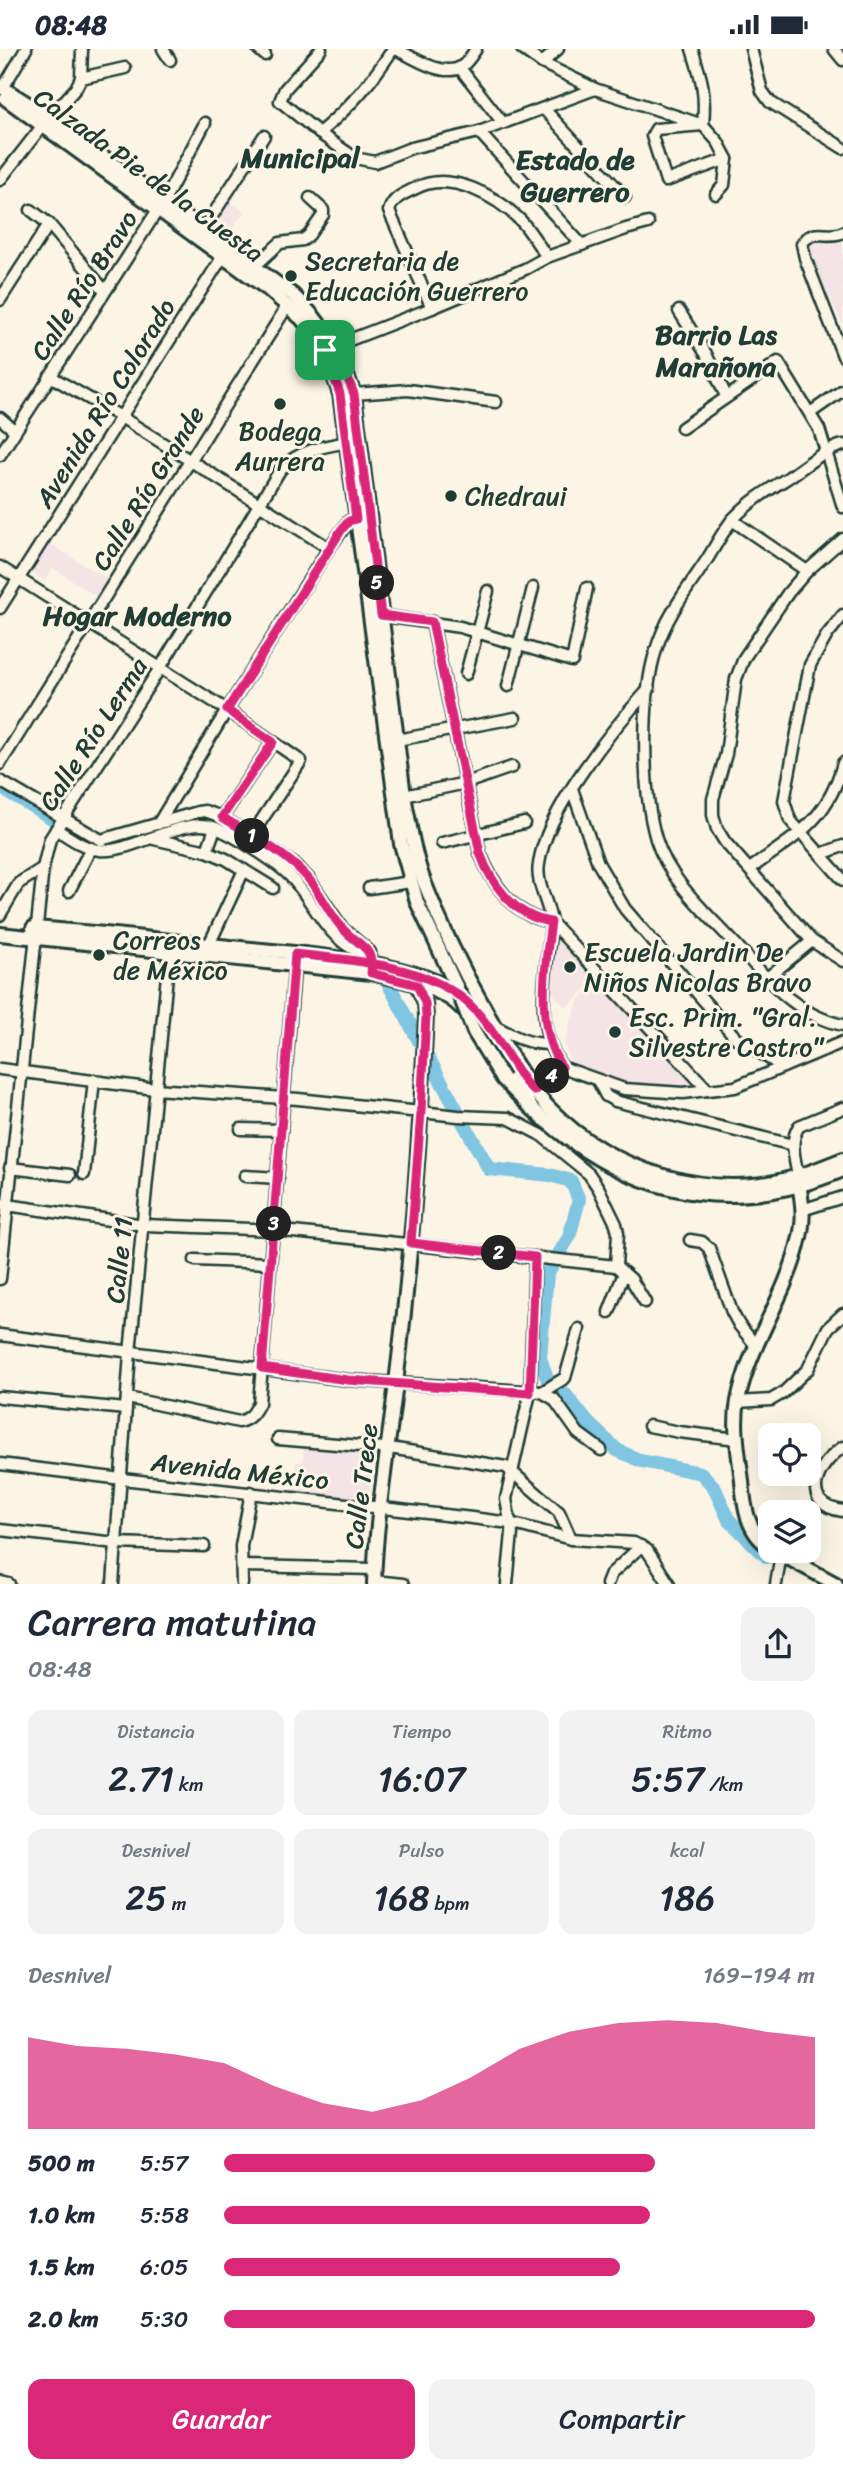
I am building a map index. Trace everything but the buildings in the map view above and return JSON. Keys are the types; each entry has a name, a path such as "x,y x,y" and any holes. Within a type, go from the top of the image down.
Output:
{"main road":[{"name":"Calzada Pie de la Cuesta","path":"1,90 255,266 310,311 354,394 360,440 362,518"},
{"name":"Calzada Pie de la Cuesta","path":"162,204 223,256 288,305 330,348 362,518 398,825 411,882 457,986 474,1032 503,1079 559,1133 592,1157 634,1177 664,1187 686,1192 741,1194 828,1176 843,1170"},
{"name":"Calzada Pie de la Cuesta","path":"374,615 413,845 446,936 457,986 494,1026 534,1091 548,1107 588,1141 636,1167 690,1183 710,1185 798,1181 843,1159"},
{"path":"0,926 37,933 368,966 419,977 451,989 476,1011 534,1091"},
{"path":"0,934 37,933"},
{"path":"368,966 417,985 457,986"},
{"name":"Calle Trece","path":"374,1578 411,1243 421,1112 426,1016 425,1003 417,985"},
{"path":"426,1016 457,986"},
{"path":"457,986 470,1017 520,1087 530,1106"},
{"path":"758,1538 749,1521 744,1502 737,1439 737,1402 798,1247 805,1209 798,1181"},
{"path":"797,1563 836,1584"}],"street":[{"path":"1,90 26,49"},
{"path":"0,180 76,88 81,78 82,49"},
{"path":"163,49 170,60"},
{"path":"321,49 285,89 280,101 319,134 363,161 374,162 411,148 479,132 595,89"},
{"path":"319,134 349,107 395,49 442,69 460,68 476,49"},
{"path":"522,49 542,63 595,89 703,125 718,142 727,159 724,185 716,194"},
{"path":"542,63 558,49"},
{"path":"691,49 706,98 703,125"},
{"path":"751,49 762,91 770,102 843,148"},
{"path":"834,49 843,60"},
{"path":"81,78 125,68"},
{"path":"460,68 503,123"},
{"path":"544,109 625,197"},
{"name":"Calle Río Bravo","path":"0,456 162,204 205,123"},
{"path":"703,125 656,129 652,136 666,181 727,159"},
{"path":"479,132 582,245"},
{"path":"203,230 264,136"},
{"path":"432,308 389,211 395,198 428,181 470,188 490,199 523,223 547,257"},
{"path":"255,266 280,243 303,240 309,235 323,215 323,209 310,198"},
{"path":"31,210 49,224 105,291"},
{"path":"330,348 432,308 547,257 648,223"},
{"path":"0,300 49,224"},
{"path":"843,232 837,235 817,233 806,237 802,244 843,356"},
{"name":"Avenida Río Colorado","path":"0,608 223,256"},
{"name":"Calle Río Grande","path":"0,764 288,305"},
{"path":"679,311 706,354 726,395"},
{"path":"682,428 726,395 778,362 819,429 843,506"},
{"path":"50,376 121,417 330,548"},
{"path":"354,394 408,390 496,402"},
{"path":"810,413 843,390"},
{"path":"0,418 15,431"},
{"name":"Calle Río Lerma","path":"0,1279 3,1204 10,1168 47,848 59,824 160,668 280,470 299,453 360,440"},
{"path":"843,445 826,450 754,499 732,520 665,626 655,651 645,731 646,768 656,839 667,864 680,883 766,978 806,1012 843,1025"},
{"path":"158,824 342,529 349,521 362,518"},
{"path":"732,520 807,571"},
{"path":"843,539 807,571 788,593 744,658 736,679 726,754 713,799 713,815 725,842 812,941 843,961"},
{"path":"0,566 227,710 301,761 251,836"},
{"path":"508,686 533,588"},
{"path":"374,615 460,627 572,661 587,588"},
{"path":"466,674 488,591"},
{"path":"843,615 827,635 810,665 784,800 790,820 843,880"},
{"path":"432,622 480,853 488,873 510,901 522,910 551,922 708,1090"},
{"path":"649,688 626,714 572,789 558,810 543,846 538,865 539,879 551,922 544,1015 549,1044 562,1067 598,1081 636,1090 683,1093 735,1087 843,1042"},
{"path":"397,740 515,718"},
{"path":"222,817 273,742"},
{"path":"750,869 822,812 837,785 843,763"},
{"path":"404,796 466,783 512,767"},
{"path":"0,781 91,848 107,850 195,825 215,828 268,859 290,877 329,931 357,951 368,966"},
{"path":"572,789 598,863 625,909 736,1038 783,1067"},
{"path":"59,824 102,840 198,812 222,817 297,866 343,929 370,952 368,966"},
{"path":"442,843 524,823"},
{"path":"206,851 215,828"},
{"path":"150,838 206,851 273,888"},
{"path":"821,854 843,846"},
{"path":"69,891 91,848"},
{"path":"0,915 19,883 43,868"},
{"path":"207,950 244,870"},
{"path":"369,888 411,882"},
{"path":"766,978 812,941"},
{"name":"Calle 11","path":"113,1584 130,1353 169,946"},
{"path":"0,1397 127,1403 239,1422 255,1413 259,1403 295,959"},
{"path":"494,1026 520,1040 549,1044"},
{"path":"534,1091 562,1067"},
{"path":"0,1069 155,1089 508,1118 541,1135 589,1174 599,1189 618,1233 620,1269 609,1312"},
{"path":"84,1174 94,1080"},
{"path":"598,1081 606,1096 615,1101 793,1145"},
{"path":"798,1181 794,1133 799,1126 843,1108"},
{"path":"242,1129 281,1130"},
{"path":"10,1168 70,1175"},
{"path":"245,1176 278,1178"},
{"path":"828,1176 843,1178"},
{"path":"805,1209 843,1197"},
{"path":"3,1204 144,1225 274,1230 568,1261 620,1269 631,1279 645,1302"},
{"path":"690,1240 702,1242 709,1248 732,1312 757,1347"},
{"path":"507,1584 512,1533 506,1499 530,1393 535,1257"},
{"path":"195,1260 270,1263"},
{"path":"737,1402 771,1400 783,1393 808,1369 828,1328 843,1314"},
{"path":"0,1335 348,1380 530,1393 542,1392 565,1378 579,1329"},
{"path":"542,1392 554,1399 578,1433 601,1450"},
{"path":"649,1426 737,1439"},
{"path":"278,1439 387,1448 506,1468 559,1511 571,1539"},
{"path":"843,1447 820,1468 816,1485 825,1505 831,1510 843,1511"},
{"name":"Avenida México","path":"0,1464 380,1506 510,1523 571,1539 634,1543 641,1546"},
{"path":"242,1584 241,1546 251,1492"},
{"path":"0,1530 116,1543 204,1546"},
{"path":"607,1584 611,1574 641,1546 647,1550 669,1584"},
{"path":"775,1563 776,1584"},
{"path":"243,1566 374,1578 403,1584"},
{"path":"0,1582 9,1584"}],"shaded area":[{"path":"224,198 245,212 226,236 204,222"},
{"path":"843,242 843,325 808,252 810,244"},
{"path":"46,541 110,581 99,598 53,568 45,581 26,569"},
{"name":"Escuela Jardin De Niños Nicolas Bravo","path":"562,938 599,977 566,1008 548,988 551,948"},
{"path":"600,979 701,1088 631,1085 580,1071 571,1062 564,1044 570,1023 579,1000"},
{"path":"304,1446 373,1452 369,1504 293,1497 296,1462 303,1462"}],"waterway":[{"path":"0,787 95,844 108,844 196,819 214,820 242,837"},
{"path":"279,862 303,880 332,924 351,942"},
{"path":"389,985 419,1041"},
{"path":"429,1059 457,1110"},
{"path":"463,1122 489,1169 550,1175 571,1181 579,1200 569,1237 547,1274 540,1358 548,1381 564,1393 589,1424 617,1450 641,1461 701,1473 714,1487 729,1520 758,1548"}],"place":[{"name":"Secretaria de Educación Guerrero","path":"291,276"},
{"name":"Bodega Aurrera","path":"280,404"},
{"name":"Chedraui","path":"451,496"},
{"name":"Correos de México","path":"99,955"},
{"name":"Escuela Jardin De Niños Nicolas Bravo","path":"570,967"},
{"name":"Esc. Prim. \"Gral. Silvestre Castro\"","path":"615,1032"}],"district":[{"name":"Municipal","path":"300,157"},
{"name":"Estado de Guerrero","path":"575,175"},
{"name":"Barrio Las Marañona","path":"716,350"},
{"name":"Hogar Moderno","path":"137,615"}],"route":[{"path":"325,350 335,346 354,394 381,615 432,622 480,853 488,873 510,901 534,917 551,922 544,1015 549,1044 562,1067 534,1091 476,1011 451,989 372,963 295,954 262,1368 348,1380 530,1393 535,1257 411,1243 426,1016 422,994 417,985 371,973 372,963 370,952 343,929 297,866 222,817 273,742 227,710 342,529 349,521 356,519 340,394 325,350"}]}
